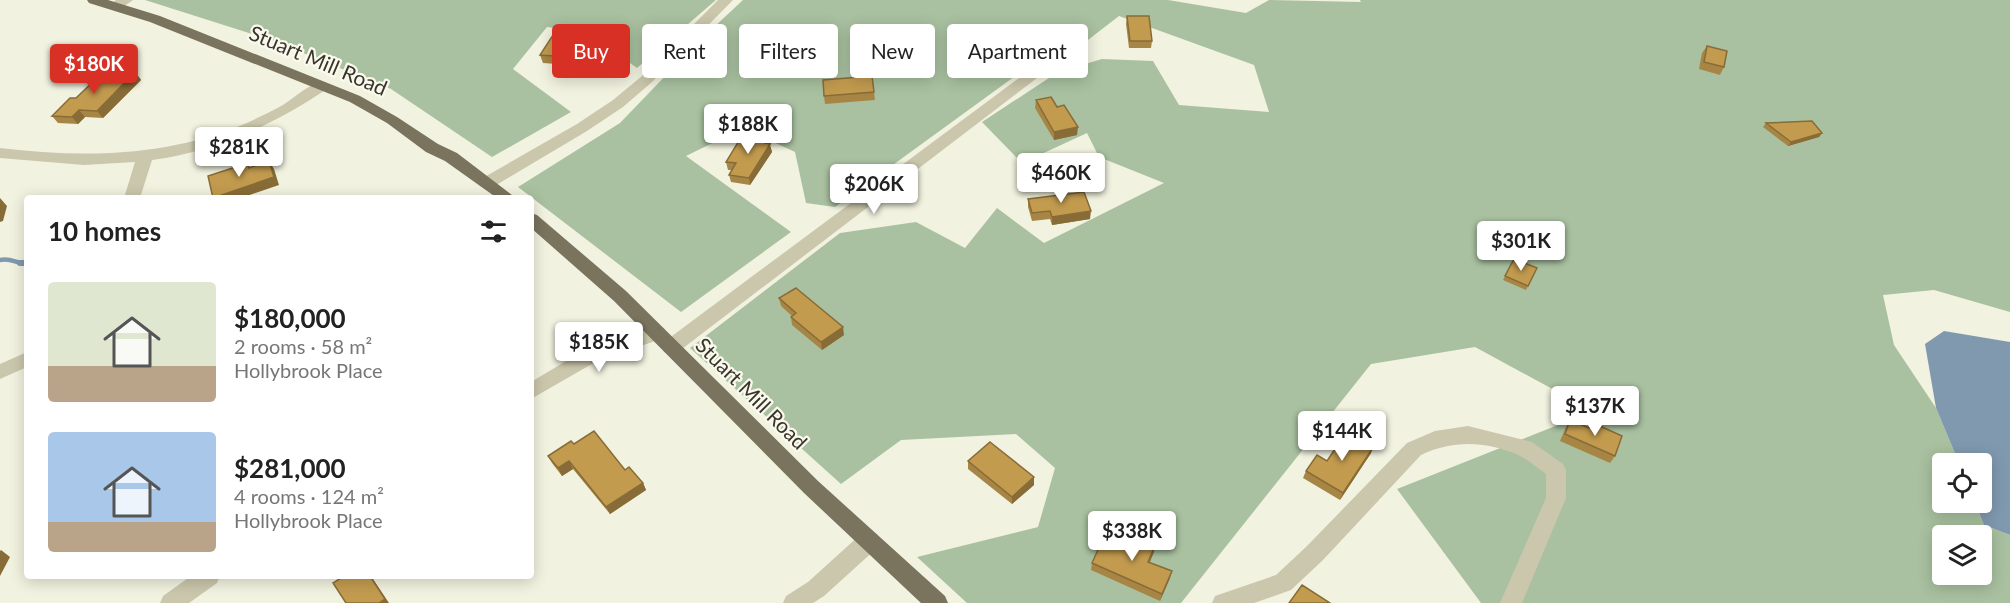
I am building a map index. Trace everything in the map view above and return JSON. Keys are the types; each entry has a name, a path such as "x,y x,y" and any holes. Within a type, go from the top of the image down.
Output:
{"main road":[{"name":"Stuart Mill Road","path":"94,0 121,3 155,19 356,99 392,120 503,195"},
{"name":"Stuart Mill Road","path":"534,222 620,296 719,397 937,603"}],"street":[{"path":"488,183 613,107 657,68 693,29 726,0"},
{"path":"534,389 590,356 664,340 719,313 1028,78"},
{"path":"0,153 68,161 145,157 197,147 248,129 284,112 322,86"},
{"path":"133,195 145,157"},
{"path":"0,372 24,360"},
{"path":"1223,603 1283,583 1315,553 1414,449 1435,439 1468,434 1525,448 1556,470 1557,498 1511,603"},
{"path":"794,603 816,589 869,541"},
{"path":"171,603 205,579"}],"green space":[{"path":"145,0 716,0 688,24 642,24 642,64 637,68 630,63 630,24 552,24 552,28 547,27 513,69 571,112 492,157 391,89 274,41"},
{"path":"743,0 1168,0 1246,13 1269,0 1361,2 1360,0 2010,0 2010,312 1934,290 1883,295 1894,345 1936,408 1955,453 1932,453 1932,513 1979,513 1984,525 1932,525 1932,585 1992,585 1992,528 2010,535 2010,603 1481,603 1397,489 1593,411 1475,347 1371,364 1181,603 967,603 917,557 1038,527 1055,468 1016,434 901,440 841,484 690,348 840,233 916,222 965,248 997,208 1044,243 1164,183 1099,157 1087,133 1022,163 982,122 1049,78 1088,78 1088,63 1102,59 1153,61 1179,105 1269,112 1254,65 1119,16 1088,40 1088,24 947,24 947,78 1013,78 835,207 806,203 795,152 743,128 686,156 791,232 681,312 534,199 534,195 528,195 518,187 620,123 663,78 727,78 727,24 717,24"}],"water":[{"path":"1944,331 2010,342 2010,535 1992,528 1992,525 1984,525 1979,513 1992,513 1992,453 1955,453 1936,408 1925,344"}],"building":[{"path":"1127,16 1149,16 1152,41 1130,41"},
{"path":"552,37 552,56 540,55"},
{"path":"1707,46 1727,51 1724,67 1704,62"},
{"path":"115,72 135,72 97,111 79,110 72,117 52,116 70,98 76,98 97,78 110,77"},
{"path":"872,78 874,92 824,96 823,80"},
{"path":"1051,97 1057,107 1064,105 1078,127 1054,132 1036,100"},
{"path":"1812,121 1822,133 1791,142 1766,123"},
{"path":"754,132 770,134 765,143 770,144 749,178 729,175 736,163 726,162 740,139 749,140"},
{"path":"269,161 274,177 222,195 212,195 208,176 248,163 249,168"},
{"path":"1084,192 1091,211 1052,217 1050,211 1032,213 1028,199"},
{"path":"1514,259 1537,268 1528,286 1505,276"},
{"path":"796,288 843,327 821,342 791,317 796,313 779,298"},
{"path":"1570,420 1589,428 1591,422 1622,436 1615,456 1565,434"},
{"path":"594,431 625,470 629,467 643,483 606,507 569,461 558,468 548,456 571,441 574,444"},
{"path":"1347,431 1374,446 1343,493 1306,471 1317,455 1327,461"},
{"path":"990,442 1034,477 1012,497 968,461"},
{"path":"1105,534 1129,543 1133,536 1155,545 1148,562 1172,571 1162,594 1092,563"},
{"path":"339,579 372,579 385,599 379,603 346,603 333,583"},
{"path":"1302,585 1330,603 1289,603"}],"waterway":[{"path":"0,260 8,259 24,263"}]}
